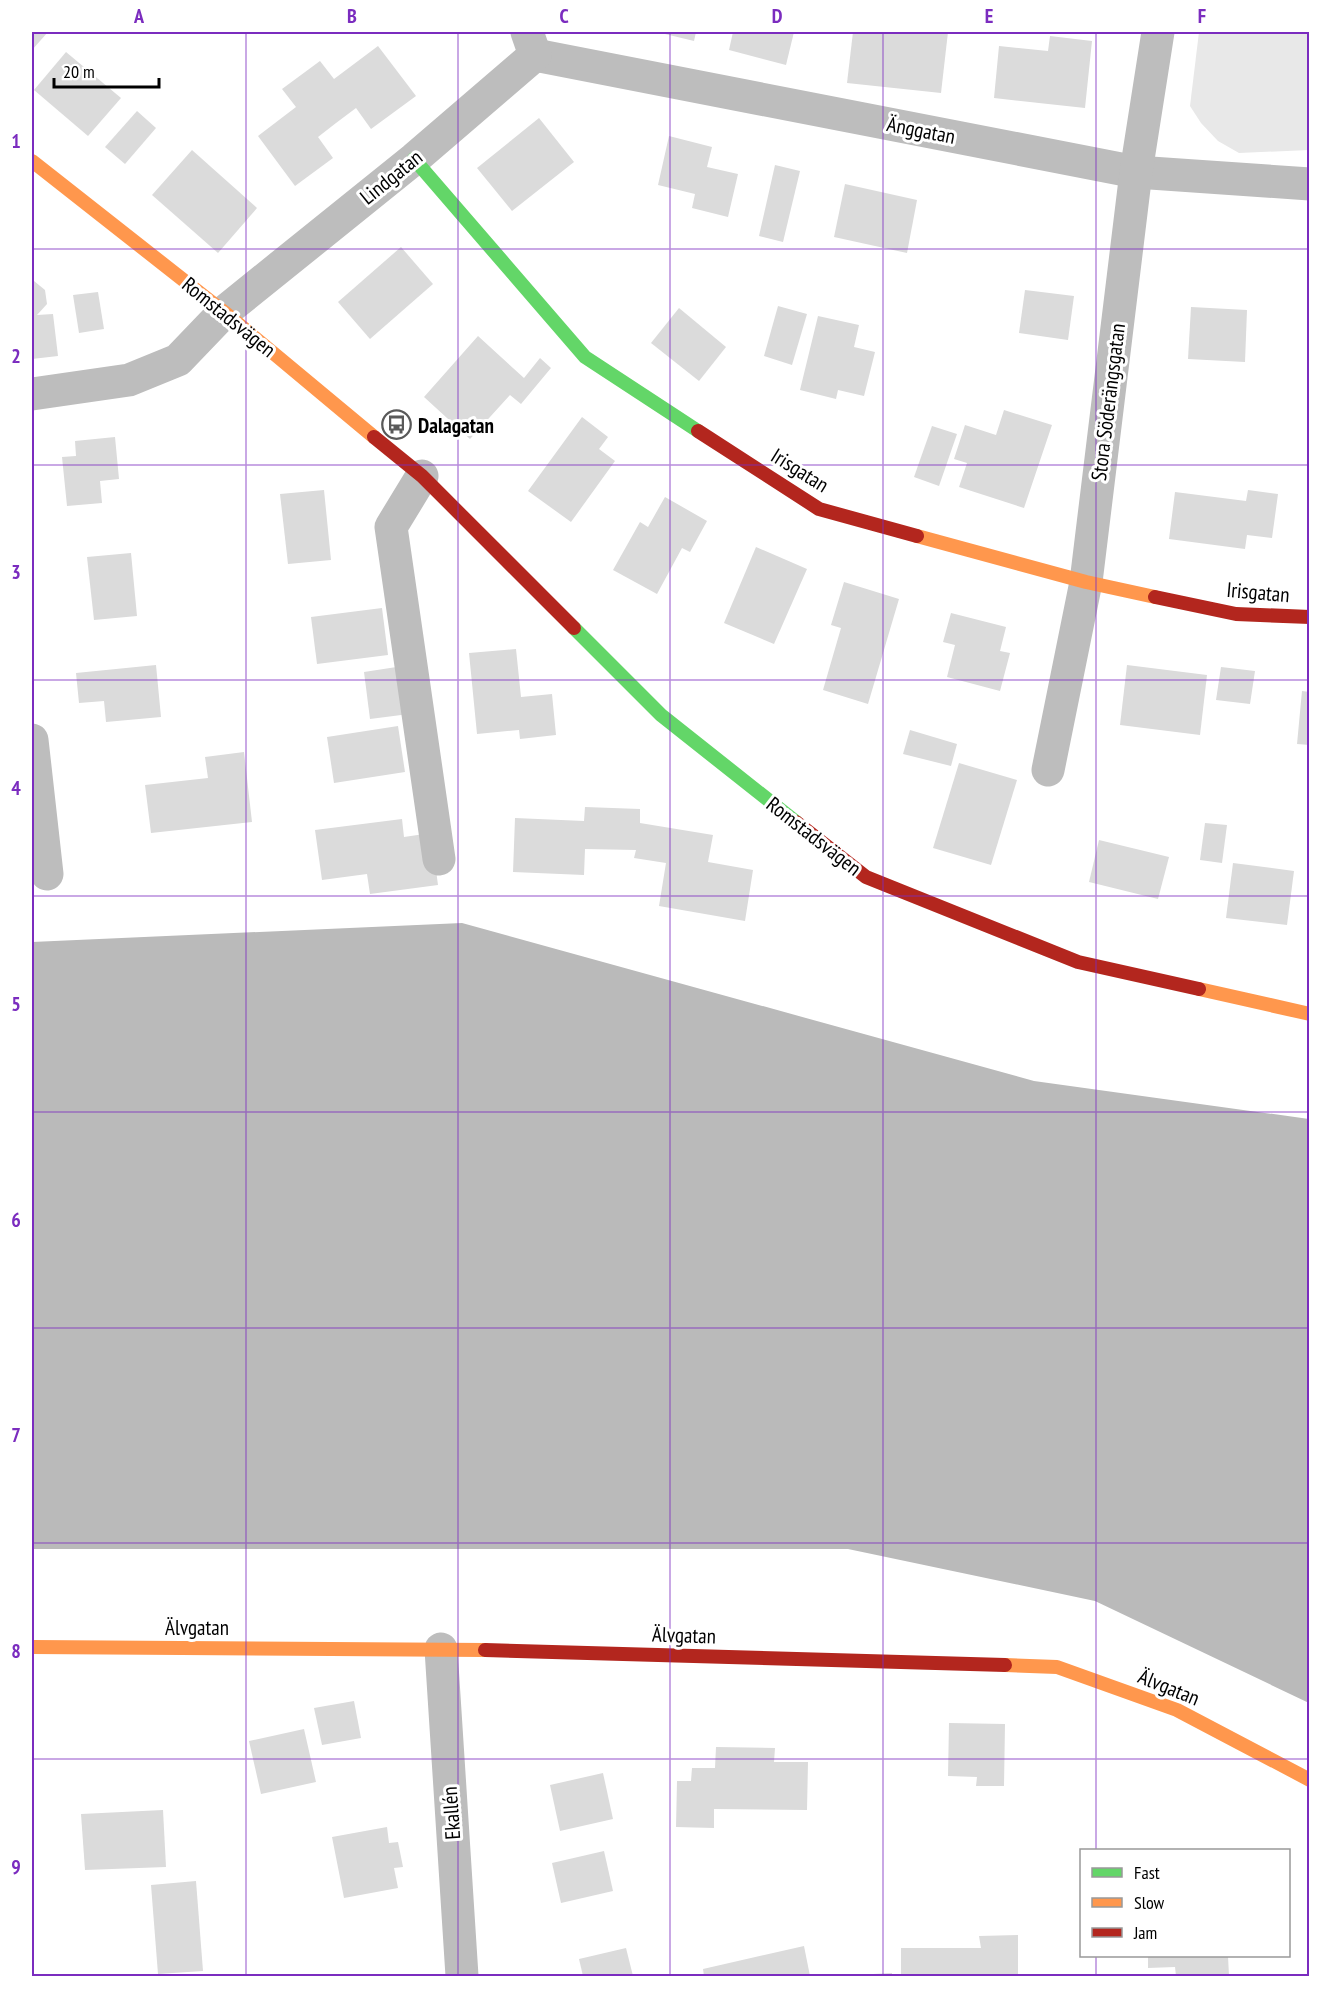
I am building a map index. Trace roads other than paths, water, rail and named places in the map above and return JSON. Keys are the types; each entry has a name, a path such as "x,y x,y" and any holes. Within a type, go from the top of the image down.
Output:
{"street":[{"name":"Stora Söderängsgatan","path":"1048,770 1086,582 1136,172 1158,32"},
{"name":"Änggatan","path":"531,43 1136,172 1310,184"},
{"name":"Lindgatan","path":"224,312 414,159 531,43"},
{"name":"Irisgatan","path":"414,159 585,357 819,509 1086,582 1236,614 1310,617"},
{"name":"Romstadsvägen","path":"32,161 224,312 422,476 661,715 866,877 1078,962 1310,1014"},
{"path":"32,394 129,380 178,360 224,312"},
{"path":"422,476 391,527 439,859"},
{"path":"32,740 47,874"},
{"name":"Älvgatan","path":"32,1647 441,1649 1057,1667 1177,1710 1310,1780"},
{"name":"Ekallén","path":"441,1649 462,1977"}],"place":[{"name":"Dalagatan","path":"397,425"}]}
